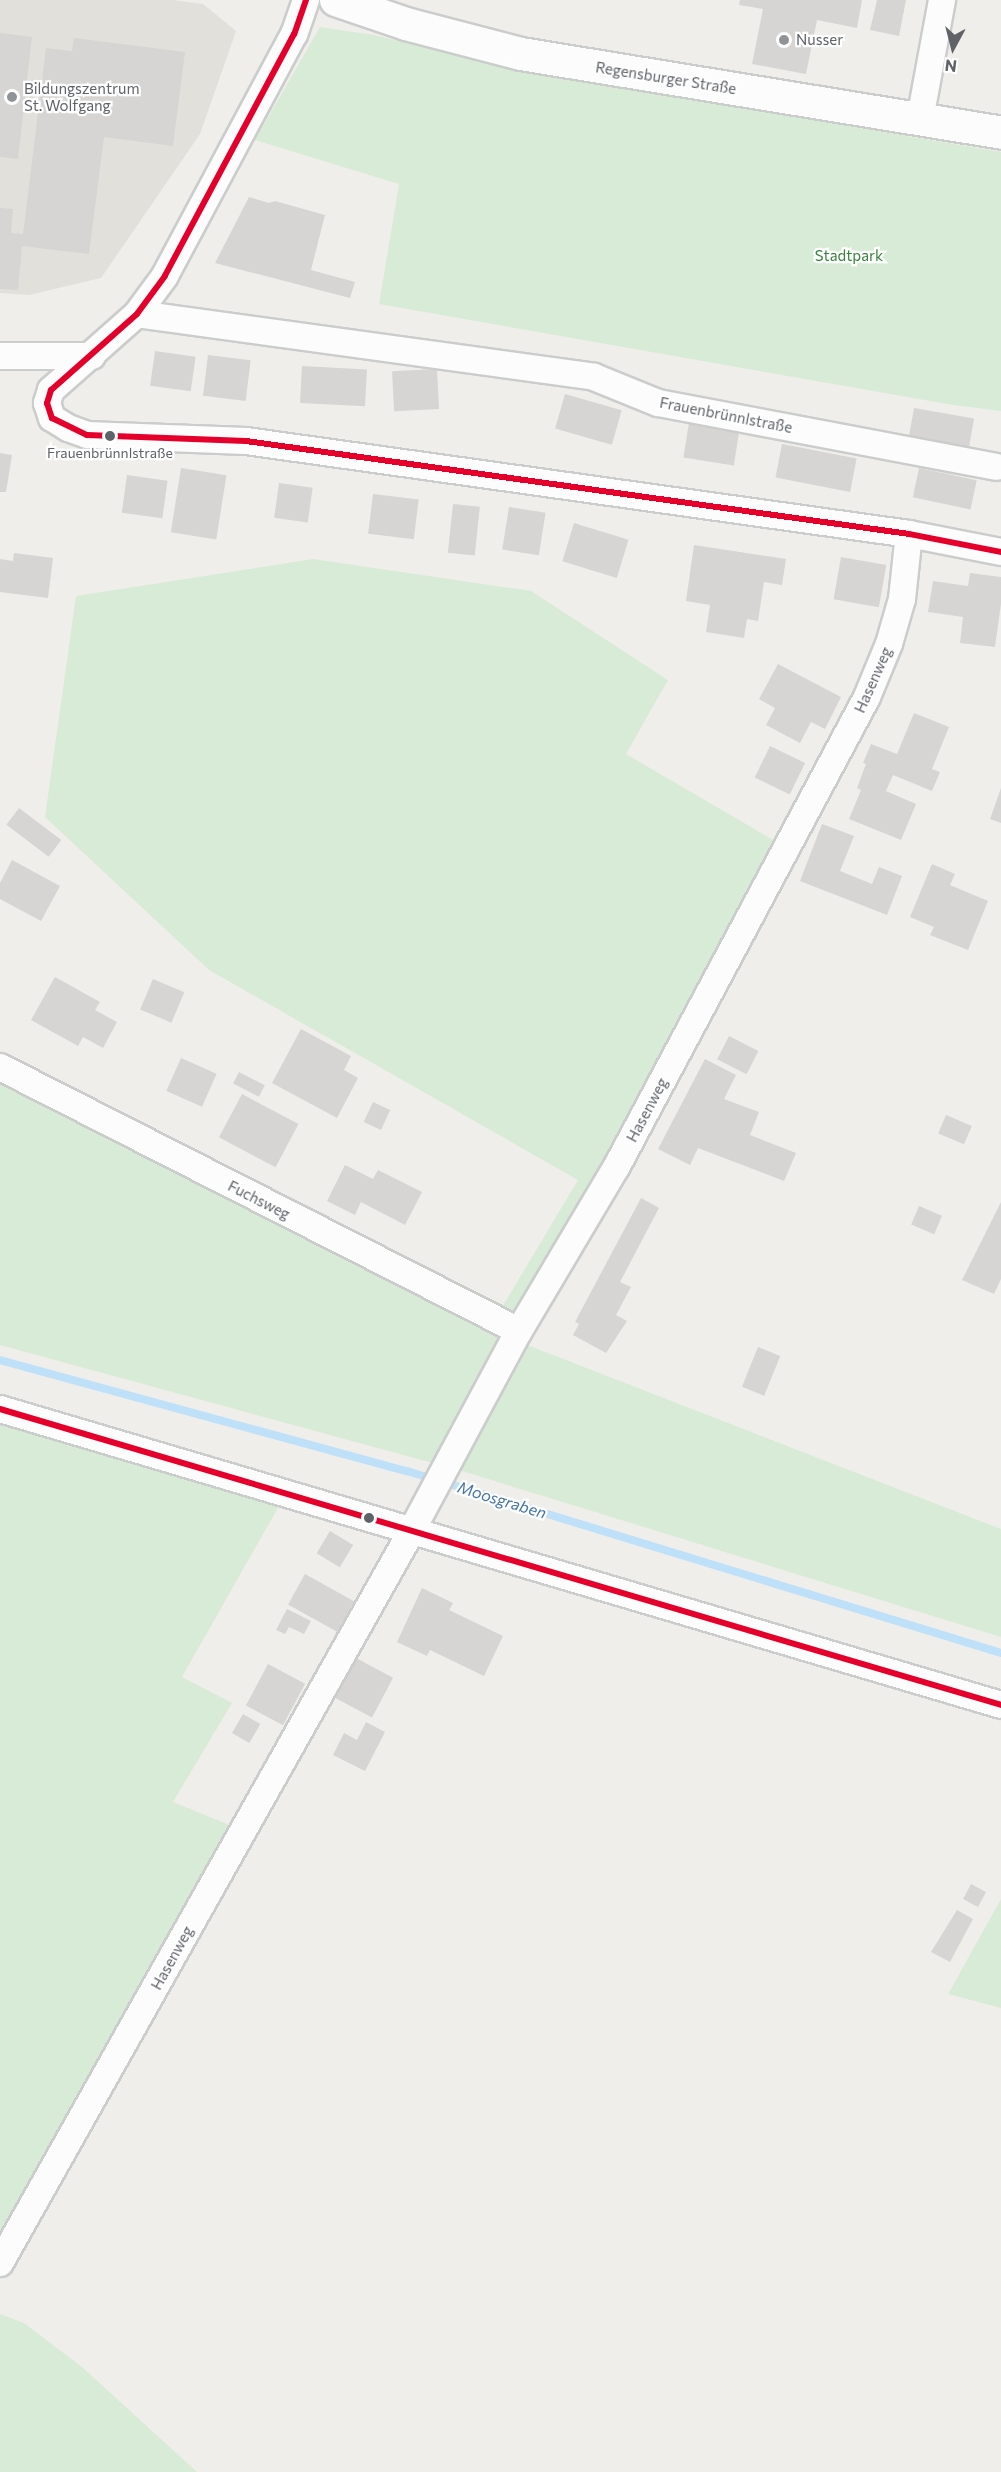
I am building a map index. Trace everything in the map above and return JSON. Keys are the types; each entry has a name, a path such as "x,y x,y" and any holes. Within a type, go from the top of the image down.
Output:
{"street":[{"path":"306,0 294,34 165,276 136,314 92,356 51,390 47,403 52,418 68,428 87,435 246,441 909,534 1001,552"},
{"name":"Regensburger Straße","path":"336,0 406,24 521,54 1001,133"},
{"path":"920,119 942,0"},
{"name":"Frauenbrünnlstraße","path":"136,314 594,377 658,403 996,467"},
{"path":"0,356 92,356"},
{"name":"Hasenweg","path":"0,2263 411,1532 519,1331 616,1166 867,697 889,644 902,599 909,534"},
{"name":"Fuchsweg","path":"0,1067 519,1331"},
{"path":"0,1409 1001,1705"}],"shaded area":[{"path":"0,0 173,0 203,4 236,31 200,134 101,278 29,295 0,293"}],"green space":[{"name":"Stadtpark","path":"320,27 374,35 513,69 1001,152 1001,411 953,405 379,304 399,184 255,140"},
{"path":"313,559 531,591 668,680 626,754 775,841 618,1137 499,1334 1001,1529 1001,1637 462,1471 0,1345 0,1075 489,1329 578,1180 209,970 45,817 76,596"},
{"path":"0,1423 279,1506 182,1677 232,1703 173,1802 232,1826 0,2243"},
{"path":"1001,1899 1001,2008 948,1994"},
{"path":"0,2314 24,2323 82,2367 197,2472 0,2472"}],"building":[{"path":"740,0 862,0 857,28 817,20 806,74 752,64 763,9 739,5"},
{"path":"877,0 906,0 899,36 870,30"},
{"name":"Bildungszentrum St. Wolfgang","path":"0,33 32,37 18,159 0,157"},
{"path":"74,38 185,52 173,146 104,137 89,254 22,246 18,290 0,289 0,208 13,209 11,233 23,234 46,48 72,51"},
{"path":"249,197 269,203 275,201 325,215 311,270 355,282 350,298 215,263"},
{"path":"155,351 196,357 191,391 150,386"},
{"path":"208,355 251,360 246,401 203,396"},
{"path":"302,366 367,369 365,406 300,403"},
{"path":"437,369 439,409 394,411 392,371"},
{"path":"565,394 622,410 612,445 555,429"},
{"path":"914,408 974,419 968,451 908,440"},
{"path":"690,416 740,424 734,465 683,457"},
{"path":"782,444 857,459 850,492 776,477"},
{"path":"0,453 12,455 6,492 0,492"},
{"path":"181,468 226,475 216,539 171,532"},
{"path":"919,468 977,480 970,510 913,497"},
{"path":"127,475 168,481 162,518 122,513"},
{"path":"279,483 313,488 308,522 274,518"},
{"path":"373,494 419,500 414,539 368,534"},
{"path":"453,504 480,507 475,556 448,553"},
{"path":"509,507 546,513 539,555 502,549"},
{"path":"574,523 629,540 617,578 562,561"},
{"path":"694,545 786,559 782,585 764,582 758,621 747,619 744,638 706,632 710,605 686,601"},
{"path":"14,553 53,558 48,598 0,592 0,559 13,561"},
{"path":"841,557 886,565 879,607 834,599"},
{"path":"970,573 1001,577 1001,604 995,647 960,643 963,617 928,612 933,581 968,586"},
{"path":"778,664 841,697 825,729 811,722 800,743 766,725 775,708 759,699"},
{"path":"914,713 949,727 932,769 940,772 932,791 893,775 886,791 916,804 901,840 849,819 861,790 857,788 866,764 863,763 871,744 897,754"},
{"path":"770,746 805,763 790,795 755,777"},
{"path":"1001,788 1001,823 990,819"},
{"path":"19,808 61,840 49,857 6,825"},
{"path":"822,824 854,836 840,871 872,884 879,867 902,876 887,915 800,881"},
{"path":"12,860 60,886 41,921 0,899 0,883"},
{"path":"932,864 955,874 950,885 988,901 968,950 930,935 934,927 910,917"},
{"path":"55,977 100,1002 95,1010 117,1022 103,1048 83,1037 78,1046 31,1020"},
{"path":"153,979 184,992 171,1023 140,1009"},
{"path":"301,1029 351,1056 344,1070 358,1078 337,1118 272,1083"},
{"path":"729,1036 758,1051 747,1074 717,1059"},
{"path":"181,1058 217,1074 202,1107 166,1091"},
{"path":"705,1059 736,1075 724,1099 759,1112 750,1135 796,1153 784,1181 698,1148 690,1165 658,1149"},
{"path":"239,1072 265,1085 259,1097 233,1084"},
{"path":"242,1094 299,1124 276,1167 219,1137"},
{"path":"373,1102 390,1110 381,1130 364,1122"},
{"path":"946,1115 972,1126 964,1144 938,1133"},
{"path":"345,1165 373,1179 378,1170 422,1192 405,1225 361,1202 355,1215 327,1201"},
{"path":"641,1198 659,1208 620,1282 631,1287 616,1315 627,1321 606,1353 573,1335 579,1324 575,1322"},
{"path":"1001,1202 1001,1279 994,1294 962,1280"},
{"path":"919,1206 942,1216 934,1234 911,1224"},
{"path":"758,1347 780,1356 764,1396 742,1387"},
{"path":"330,1531 353,1545 340,1567 317,1553"},
{"path":"305,1574 354,1601 337,1632 288,1605"},
{"path":"422,1588 453,1603 449,1610 503,1636 484,1676 430,1650 427,1656 397,1642"},
{"path":"287,1609 311,1621 304,1634 289,1627 285,1634 276,1630"},
{"path":"356,1658 393,1678 372,1717 335,1698"},
{"path":"268,1664 305,1684 283,1725 246,1705"},
{"path":"243,1714 260,1724 249,1743 232,1733"},
{"path":"366,1722 385,1732 365,1771 333,1755 344,1733 357,1740"},
{"path":"971,1884 986,1892 978,1907 963,1899"},
{"path":"957,1910 973,1919 950,1962 931,1952"}],"waterway":[{"name":"Moosgraben","path":"0,1360 407,1471 1001,1653"}],"transit line":[{"path":"306,0 294,34 165,276 137,314 51,390 47,403 52,418 87,435 246,441 909,534 1001,552"},
{"path":"0,1409 1001,1705"}],"place":[{"name":"Nusser","path":"784,40"},
{"name":"Bildungszentrum St. Wolfgang","path":"12,97"},
{"name":"Frauenbrünnlstraße","path":"110,436"}]}
